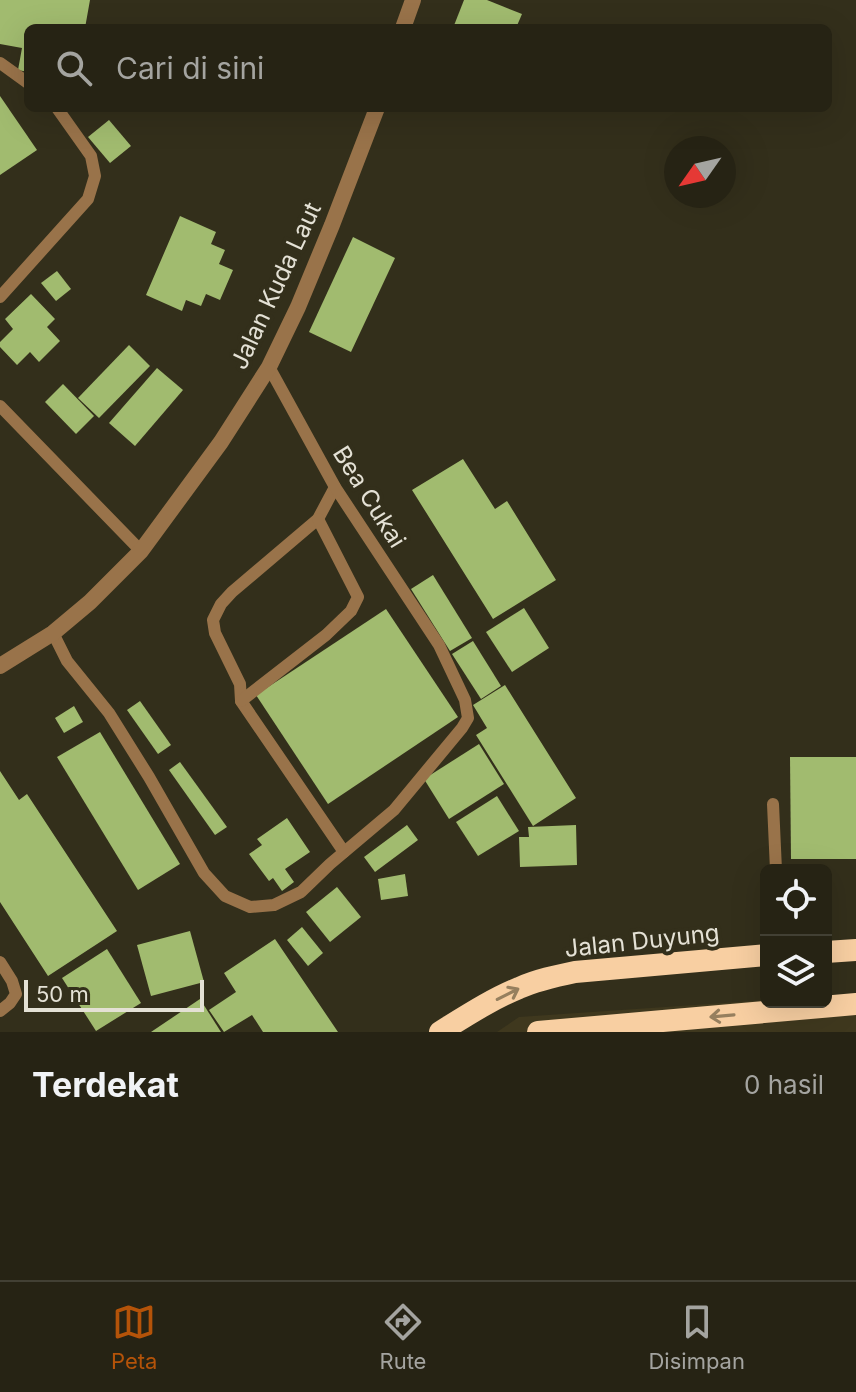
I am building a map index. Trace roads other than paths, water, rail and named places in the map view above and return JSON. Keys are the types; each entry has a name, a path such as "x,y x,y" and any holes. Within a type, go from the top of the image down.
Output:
{"highway":[{"path":"832,952 856,950"},
{"name":"Jalan Duyung","path":"440,1032 518,988 545,979 575,972 760,956"},
{"path":"538,1032 856,1004"}],"street":[{"path":"404,24 413,0"},
{"name":"Jalan Kuda Laut","path":"0,666 53,633 90,602 141,551 221,442 269,367 304,294 375,112"}],"lane":[{"path":"0,63 24,80"},
{"path":"0,297 88,199 95,176 91,156 60,112"},
{"name":"Bea Cukai","path":"269,367 335,487 439,645 465,700 468,718 394,810 344,852"},
{"path":"0,406 141,551"},
{"path":"53,633 67,661 117,726 204,873 225,896 250,907 274,905 301,892 344,852 241,701 240,684 215,633 213,620 232,592 318,519 335,487"},
{"path":"241,701 326,635 351,611 358,597 318,519"},
{"path":"773,804 776,864"},
{"path":"0,962 16,994 0,1011"}]}
